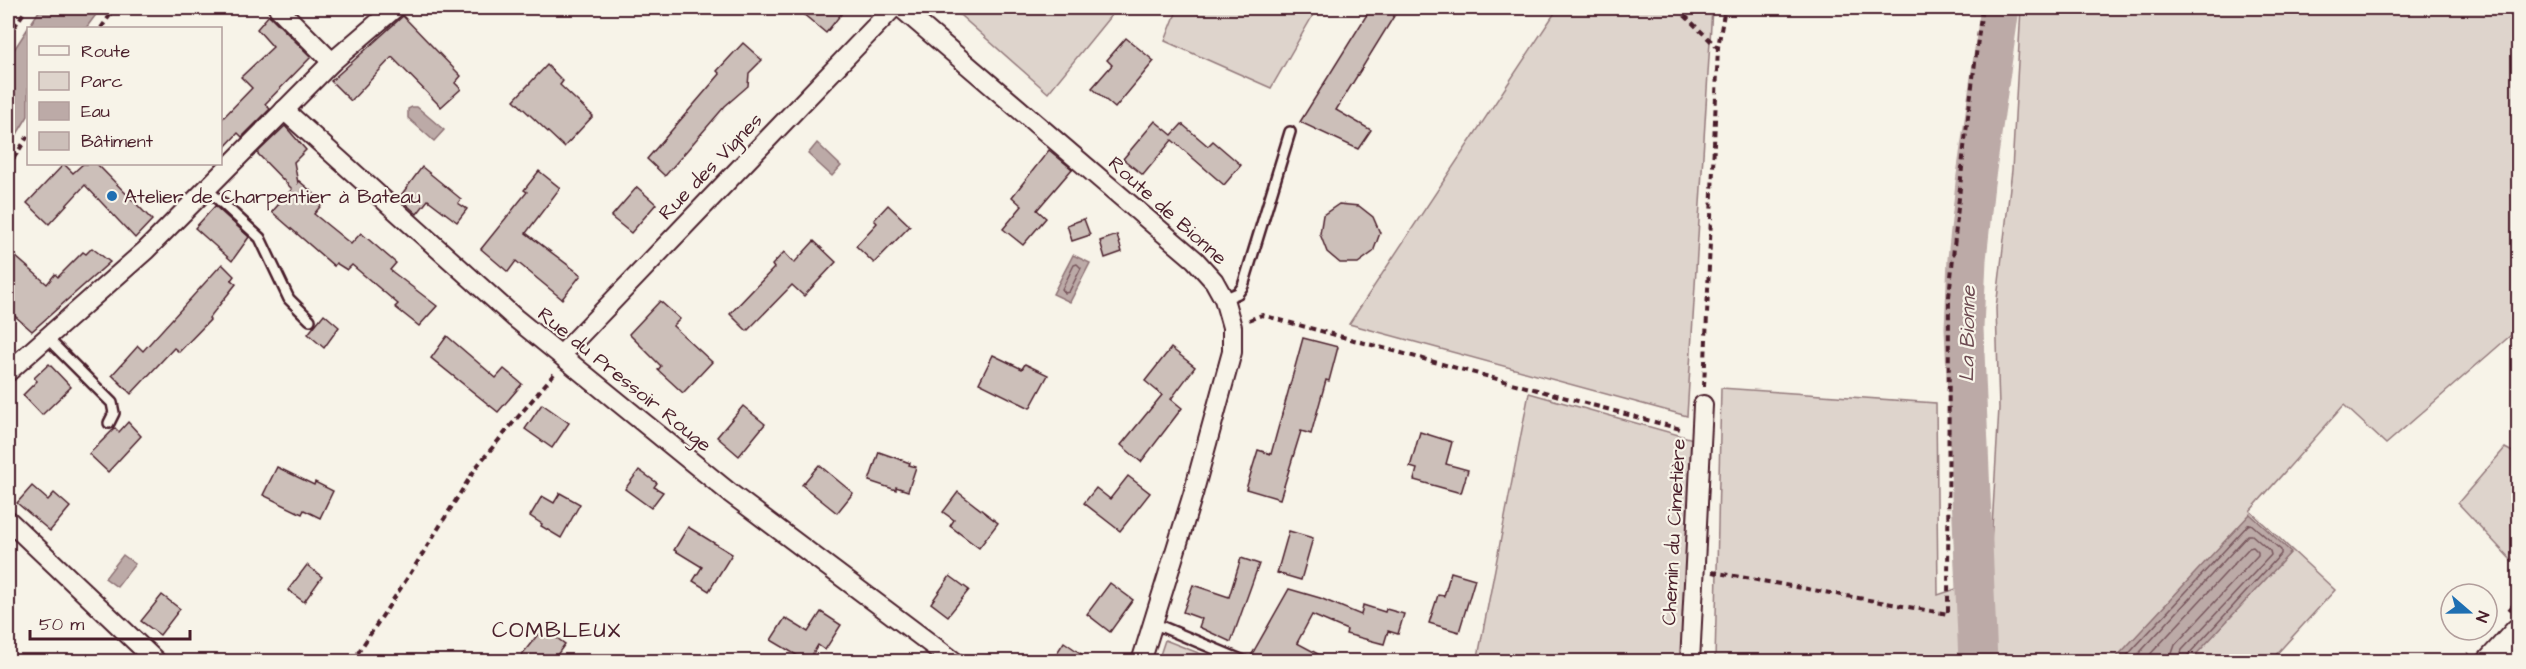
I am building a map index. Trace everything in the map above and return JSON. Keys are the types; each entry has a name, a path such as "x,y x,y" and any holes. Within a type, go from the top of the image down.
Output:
{"main road":[{"path":"2490,662 2518,632"}],"street":[{"path":"278,8 332,62"},
{"path":"8,372 146,250 332,62 395,8"},
{"name":"Rue des Vignes","path":"563,357 893,8"},
{"name":"Route de Bionne","path":"901,8 1195,260 1214,281 1224,299 1232,327 1232,352 1193,494 1141,662"},
{"name":"Rue du Pressoir Rouge","path":"284,110 411,226 563,357 730,493 955,662"},
{"name":"Chemin du Cimetière","path":"1690,662 1703,405"},
{"path":"8,520 157,662"}],"lane":[{"path":"1224,299 1238,293 1243,286 1290,132"},
{"path":"207,189 260,238 289,299 310,320"},
{"path":"46,337 111,403 114,412 109,423"},
{"path":"1153,623 1246,662"}],"path":[{"path":"8,36 27,8"},
{"path":"102,27 115,8"},
{"path":"1677,8 1718,47"},
{"path":"1703,405 1718,47 1725,8"},
{"path":"1693,569 1948,614 1949,297 1964,148 1982,8"},
{"path":"8,168 27,138"},
{"path":"1232,327 1262,315 1701,435"},
{"path":"352,662 477,466 563,357"}],"green space":[{"path":"952,8 1117,8 1048,93"},
{"path":"1178,8 1317,8 1271,88 1165,41"},
{"path":"1558,8 1712,8 1687,416 1349,324"},
{"path":"2021,8 2518,8 2518,329 2386,444 2344,405 2250,511 2335,590 2273,658 2275,661 1715,662 1721,388 1936,403 1938,595 1989,578 1999,408 1996,308 2012,170"},
{"path":"1529,393 1693,439 1687,661 1477,662"},
{"path":"2505,448 2518,455 2518,558 2511,560 2458,503"},
{"path":"1165,640 1219,661 1158,661"}],"water":[{"path":"41,8 101,8 87,27 29,27"},
{"path":"27,30 27,118 8,149 8,59"},
{"path":"417,107 444,130 434,141 408,118 408,109"},
{"path":"817,143 841,166 832,176 808,154"},
{"path":"1073,255 1090,263 1070,302 1053,294"},
{"path":"2250,514 2291,552 2190,661 2113,661"},
{"path":"123,555 135,564 117,587 105,578"}],"building":[{"path":"796,8 846,8 826,33"},
{"path":"1371,8 1399,8 1336,110 1371,130 1358,149 1300,122"},
{"path":"269,15 311,57 265,104 270,109 242,137 238,133 222,150 222,119 252,88 241,77 273,47 257,29"},
{"path":"403,16 461,76 455,83 461,89 441,107 392,57 351,101 331,81"},
{"path":"1126,38 1154,61 1115,108 1092,88 1112,65 1107,60"},
{"path":"743,43 762,60 749,73 748,86 725,106 665,176 647,159 720,74 717,71"},
{"path":"547,65 563,81 560,85 593,116 564,147 514,100"},
{"path":"1155,121 1172,135 1182,124 1208,146 1213,141 1241,165 1224,185 1172,140 1143,175 1123,159"},
{"path":"285,126 306,150 294,162 298,183 299,181 324,202 314,214 351,244 361,233 396,263 390,270 437,306 419,326 395,307 398,304 352,265 347,270 336,263 334,266 272,212 292,189 257,153"},
{"path":"1049,150 1072,169 1037,210 1046,218 1023,245 1003,229 1022,206 1012,197"},
{"path":"63,165 73,173 82,165 98,165 152,220 135,238 85,185 49,224 27,203"},
{"path":"422,167 461,199 458,203 467,209 457,222 428,200 417,214 399,198"},
{"path":"539,171 560,188 526,233 581,275 562,299 516,261 508,272 481,249 527,192 524,190"},
{"path":"637,187 656,204 631,233 611,217"},
{"path":"1339,204 1359,206 1373,217 1380,233 1373,252 1358,263 1340,263 1327,252 1320,234 1323,215"},
{"path":"888,205 910,226 874,263 856,246 877,223 874,220"},
{"path":"215,206 249,237 232,261 195,228"},
{"path":"1084,219 1090,235 1072,241 1067,225"},
{"path":"1117,235 1122,252 1105,258 1100,241"},
{"path":"814,241 836,262 804,296 792,285 747,331 730,314 774,268 772,265 784,252 794,263"},
{"path":"92,248 110,262 32,331 8,310 8,250 47,284 55,274 58,277 83,252 86,254"},
{"path":"222,264 234,276 231,280 236,284 209,318 210,320 179,352 174,348 131,394 112,375 138,346 143,351"},
{"path":"660,301 680,319 673,326 712,362 683,393 658,370 661,366 629,334"},
{"path":"324,314 339,327 324,348 308,334"},
{"path":"447,336 496,378 504,369 522,384 498,412 431,358"},
{"path":"1303,338 1338,347 1311,434 1301,431 1280,499 1246,489 1258,450 1271,454"},
{"path":"1171,348 1195,367 1171,399 1182,408 1141,462 1121,445 1162,395 1145,381"},
{"path":"993,355 1022,369 1025,364 1048,375 1030,408 979,383"},
{"path":"49,364 71,387 42,415 23,395 37,381 34,378"},
{"path":"542,404 569,423 552,448 525,429"},
{"path":"743,406 765,424 739,456 717,437"},
{"path":"128,422 141,436 108,472 89,454 115,428 119,432"},
{"path":"1420,432 1452,442 1446,464 1468,470 1461,493 1414,480 1417,469 1410,467"},
{"path":"879,452 916,467 908,491 896,487 896,490 869,481"},
{"path":"819,465 853,493 837,513 802,485"},
{"path":"277,467 314,485 315,482 333,491 320,518 304,510 302,514 263,495"},
{"path":"639,470 657,483 654,487 663,492 651,508 625,489"},
{"path":"1128,476 1150,493 1120,531 1084,503 1096,488 1110,499"},
{"path":"32,486 48,500 54,493 70,507 50,531 17,503"},
{"path":"958,492 998,523 979,548 950,526 954,520 943,512"},
{"path":"560,493 580,504 561,538 530,516 542,496 554,503"},
{"path":"688,527 732,554 709,591 693,581 702,567 674,550"},
{"path":"1289,531 1313,538 1301,580 1277,573"},
{"path":"1241,558 1259,564 1231,642 1199,627 1202,619 1183,612 1193,585 1229,597"},
{"path":"307,565 322,577 304,602 288,590"},
{"path":"1451,572 1475,579 1459,632 1429,623 1438,595 1444,596"},
{"path":"950,576 969,590 948,616 931,603"},
{"path":"1110,583 1133,600 1110,632 1087,614"},
{"path":"1289,589 1320,598 1361,615 1363,605 1385,612 1386,609 1404,614 1398,634 1388,631 1384,644 1346,634 1347,630 1312,615 1297,643 1333,662 1260,662 1251,656"},
{"path":"162,595 180,609 160,635 141,621"},
{"path":"821,612 841,625 825,650 818,645 808,662 771,640 785,618 808,632"},
{"path":"543,628 565,644 552,662 516,662"},
{"path":"1064,642 1093,662 1051,662"}],"waterway":[{"name":"La Bionne","path":"1978,662 1964,328 1967,259 1975,183 2000,8"}],"place":[{"name":"Atelier de Charpentier à Bateau","path":"112,196"}],"district":[{"name":"COMBLEUX","path":"557,629"}]}
